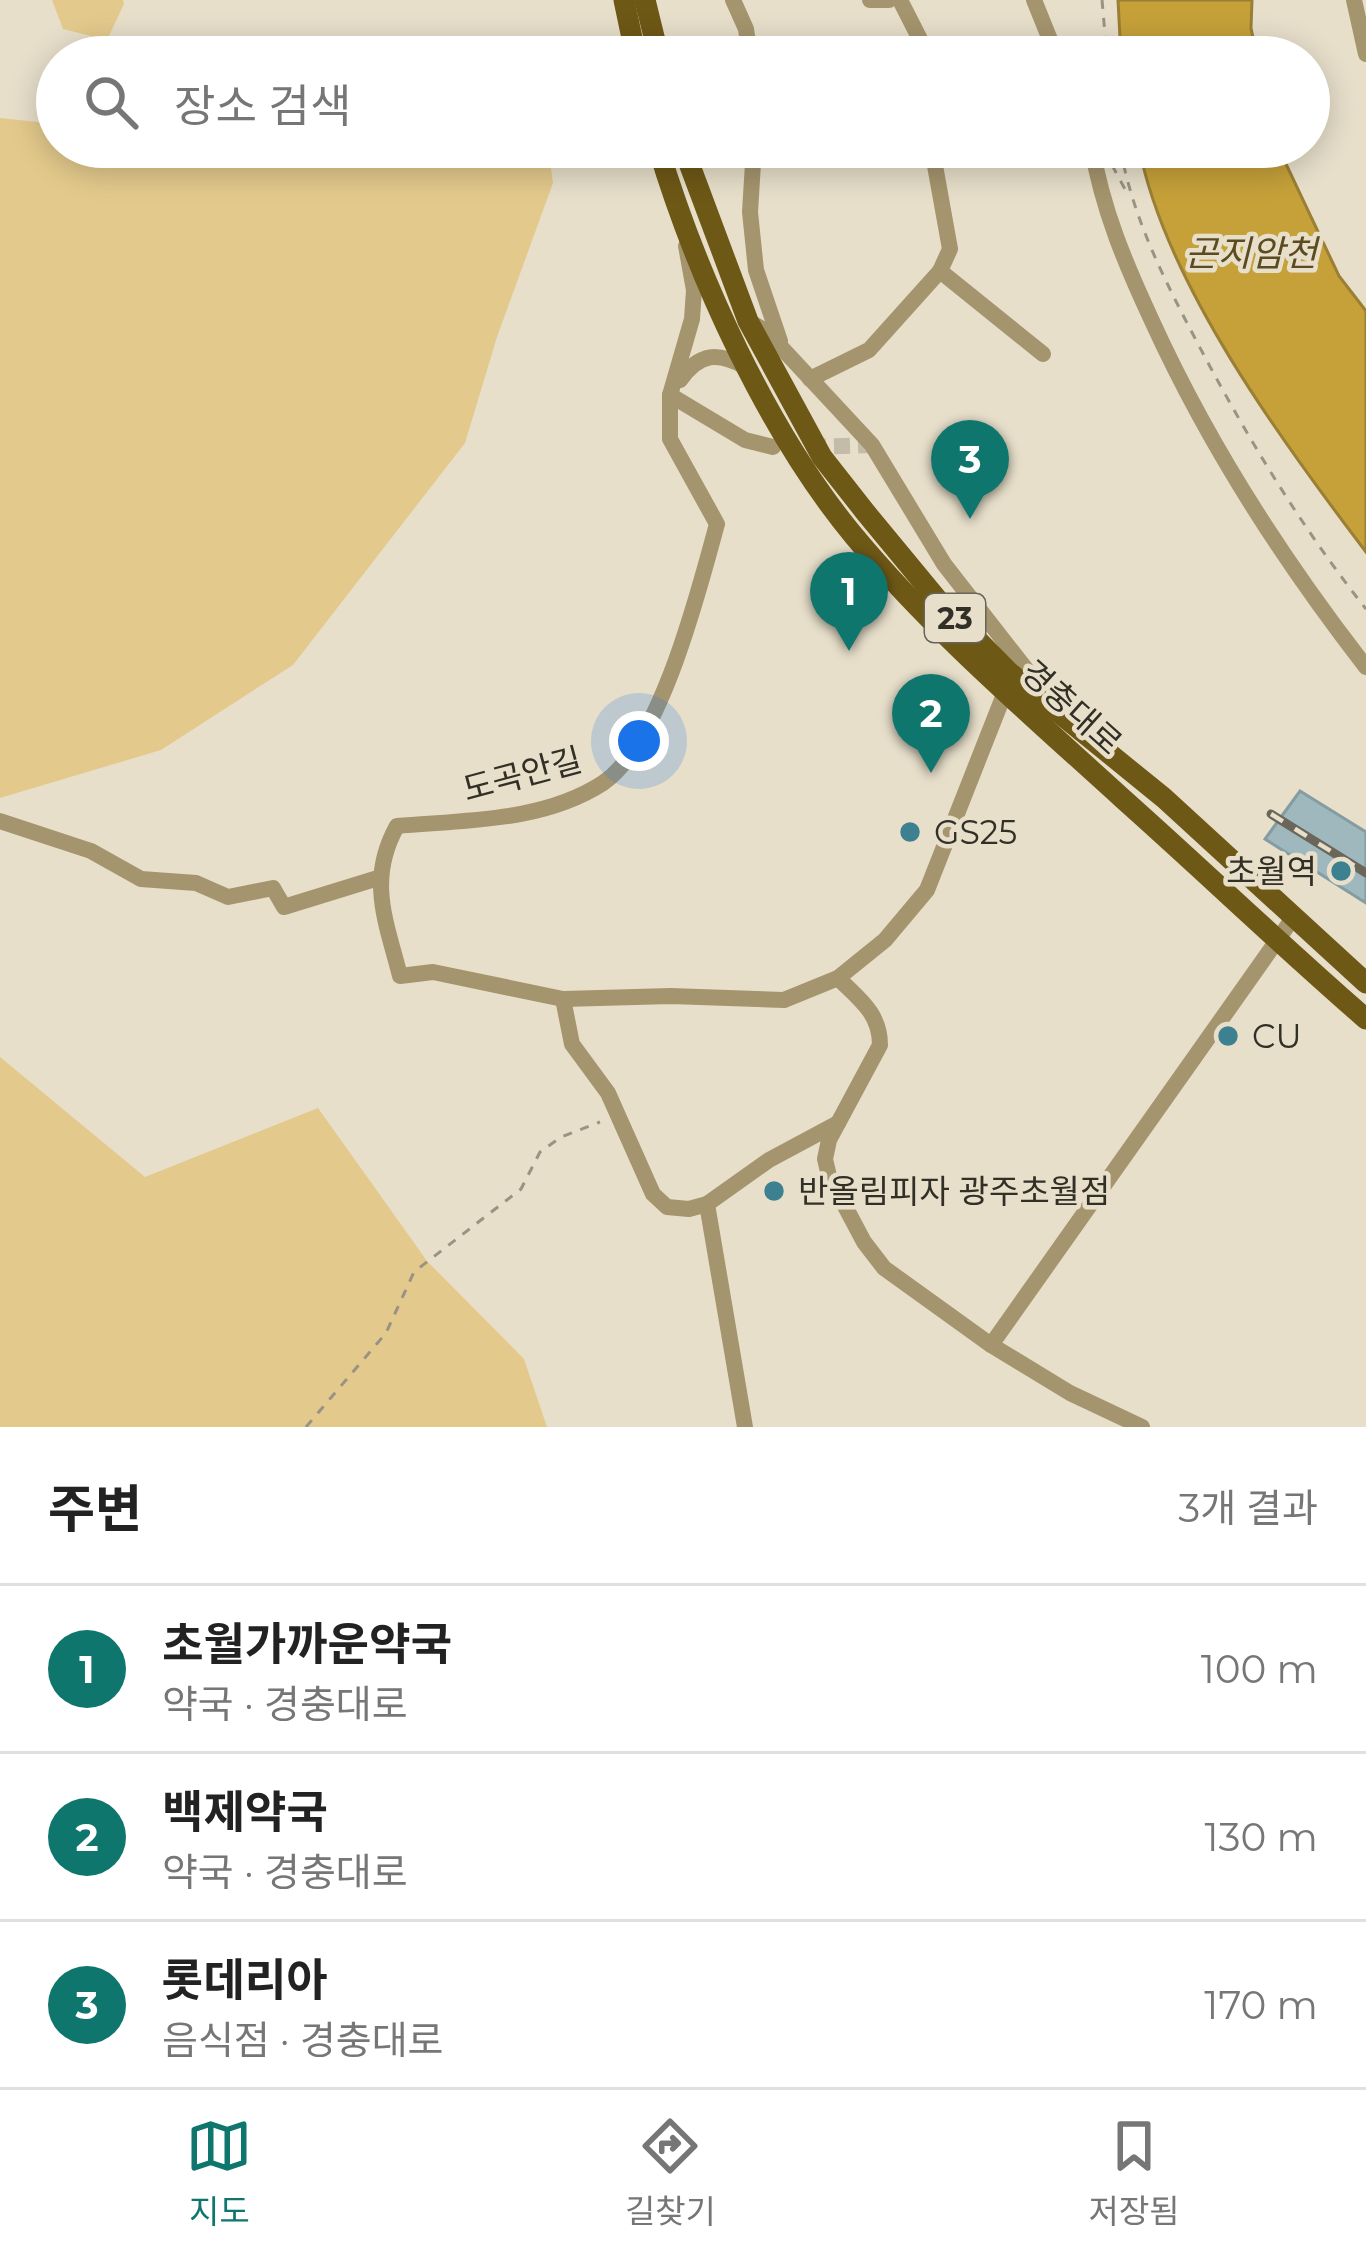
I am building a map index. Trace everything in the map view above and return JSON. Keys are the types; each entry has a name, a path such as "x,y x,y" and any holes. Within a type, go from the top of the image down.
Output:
{"main road":[{"path":"624,0 632,36"},
{"path":"647,4 654,36"},
{"name":"경충대로","path":"664,168 683,230 746,367 852,534 1005,692 1366,1019"},
{"name":"경충대로","path":"691,168 748,321 821,457 937,599 1010,673 1164,798 1366,983"},
{"path":"1197,866 1220,870 1250,893 1262,889"}],"street":[{"path":"733,0 747,36"},
{"path":"870,0 889,0"},
{"path":"900,0 918,36"},
{"path":"1034,0 1049,36"},
{"path":"1354,0 1366,54"},
{"path":"753,168 750,212 755,270 782,348"},
{"path":"810,379 869,350 940,271 950,249 935,168"},
{"path":"1098,168 1115,234 1175,372 1270,536 1366,667"},
{"name":"도곡안길","path":"378,878 398,826 479,823 569,799 604,782 626,761 646,728 694,611 717,524 670,439 670,395 693,304 683,230"},
{"path":"940,271 1043,354"},
{"path":"748,321 782,348 872,445 944,564 1020,665 1072,723"},
{"path":"746,367 725,356 705,356 690,366 670,395 745,440 773,447"},
{"path":"0,821 91,851 141,879 196,883 227,897 272,888 284,907 378,878 400,976 433,972 470,977 563,999 784,1000 838,978 885,940 927,890 1005,692"},
{"path":"991,1345 1294,918"},
{"path":"1338,958 1366,963"},
{"path":"838,978 874,1014 880,1045 838,1123 825,1159 829,1176 864,1242 884,1268 991,1345 1070,1393 1142,1427"},
{"path":"563,999 572,1044 618,1114 653,1194 667,1207 707,1204 769,1160 838,1123"},
{"path":"707,1204 745,1427"}],"path":[{"path":"1102,0 1105,36"},
{"path":"1114,168 1167,285 1237,418 1321,552 1366,609"},
{"path":"1124,168 1130,198"},
{"path":"306,1427 386,1333 414,1272 520,1189 540,1152 561,1137 618,1114"}],"shaded area":[{"path":"52,0 123,0 109,36 63,29"},
{"path":"0,118 36,122 36,168 551,168 553,183 497,337 465,443 293,665 161,750 0,798"},
{"path":"0,1057 145,1177 318,1108 427,1261 524,1359 547,1427 0,1427"}],"water":[{"path":"1118,0 1252,0 1253,36 1120,36"},
{"name":"곤지암천","path":"1145,168 1288,168 1339,276 1366,311 1366,552 1231,360 1200,306 1153,199"}],"building":[{"name":"초월역","path":"1300,791 1366,832 1366,903 1265,839"}],"tunnel":[{"path":"810,447 872,445"}],"railway":[{"path":"1271,814 1366,873"}],"place":[{"name":"롯데리아","path":"970,519"},
{"name":"초월가까운약국","path":"849,651"},
{"name":"백제약국","path":"931,773"},
{"name":"GS25","path":"910,832"},
{"name":"초월역","path":"1341,871"},
{"name":"CU","path":"1228,1036"},
{"name":"반올림피자 광주초월점","path":"774,1191"}]}
